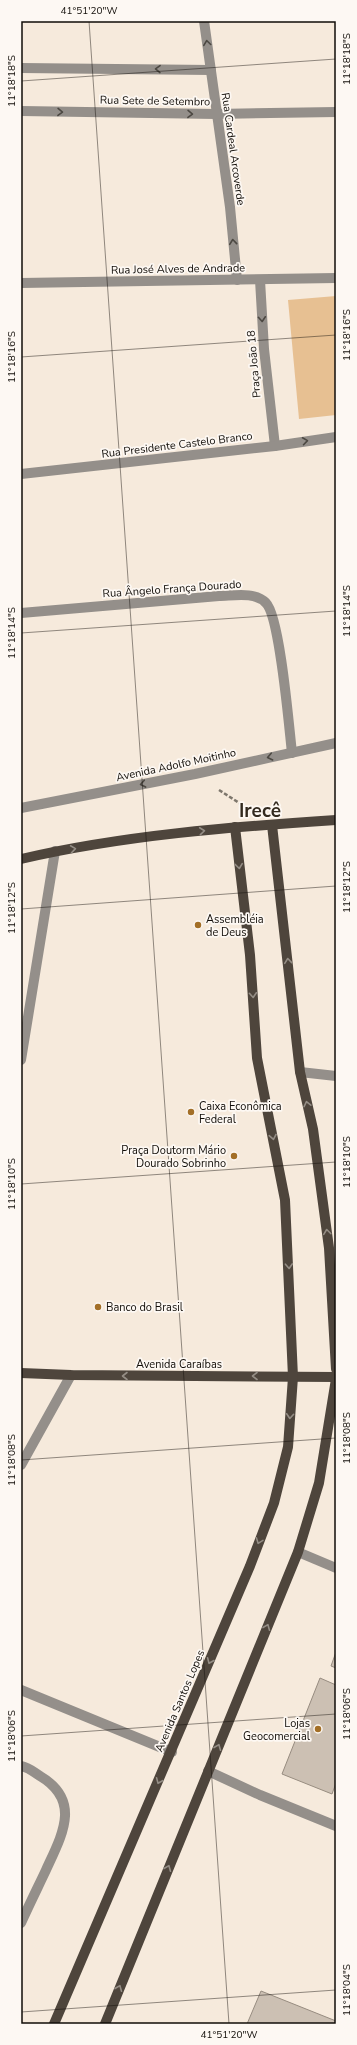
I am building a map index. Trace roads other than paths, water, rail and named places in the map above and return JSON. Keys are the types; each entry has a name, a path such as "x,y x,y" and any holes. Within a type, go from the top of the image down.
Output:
{"main road":[{"path":"21,859 55,851 162,835 235,827 336,820"},
{"path":"272,825 300,1072 313,1129 333,1246 336,1369"},
{"name":"Avenida Santos Lopes","path":"54,2024 172,1752 250,1566 274,1503 288,1447 293,1377 285,1200 257,1058 250,955 235,827"},
{"name":"Avenida Caraíbas","path":"21,1373 71,1375 336,1378"},
{"path":"105,2024 298,1552 319,1483 336,1378"}],"street":[{"name":"Rua Cardeal Arcoverde","path":"204,21 230,207 237,280"},
{"path":"21,68 211,70"},
{"name":"Rua Sete de Setembro","path":"21,111 216,114 336,112"},
{"name":"Rua José Alves de Andrade","path":"21,283 336,278"},
{"name":"Praça João 18","path":"260,280 264,349 275,446"},
{"name":"Rua Presidente Castelo Branco","path":"21,474 275,446 336,437"},
{"name":"Rua Ângelo França Dourado","path":"21,613 219,596 246,596 259,598 267,603 274,620 281,660 292,753"},
{"name":"Avenida Adolfo Moitinho","path":"21,808 195,774 336,744"},
{"path":"21,1060 55,851"},
{"path":"300,1072 336,1076"},
{"path":"21,1465 71,1375"},
{"path":"298,1552 336,1568"},
{"path":"21,1690 172,1752"},
{"path":"21,1766 51,1782 62,1798 66,1816 65,1826 56,1848 21,1923"},
{"path":"208,1771 260,1795 336,1826"}],"place":[{"name":"Assembléia de Deus","path":"198,925"},
{"name":"Caixa Econômica Federal","path":"191,1112"},
{"name":"Praça Doutorm Mário Dourado Sobrinho","path":"234,1156"},
{"name":"Banco do Brasil","path":"98,1307"},
{"name":"Lojas Geocomercial","path":"318,1729"}],"district":[{"name":"Irecê","path":"260,811"}]}
